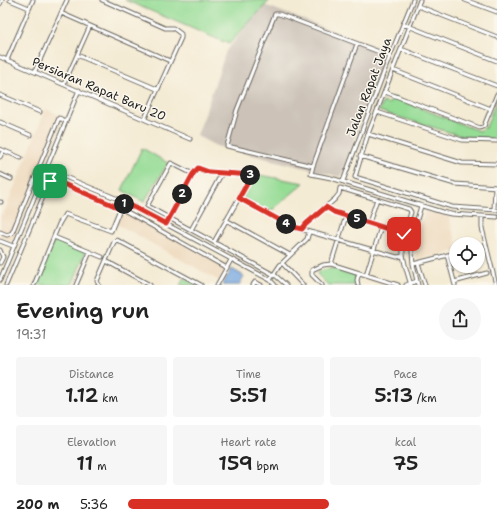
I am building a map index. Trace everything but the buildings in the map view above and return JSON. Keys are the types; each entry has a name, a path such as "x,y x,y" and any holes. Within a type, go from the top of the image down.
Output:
{"street":[{"path":"0,4 2,0"},
{"path":"10,0 29,8"},
{"path":"7,60 33,0"},
{"path":"35,72 67,0"},
{"path":"102,0 165,28 173,28 181,34 181,38 144,118"},
{"name":"Jalan Rapat Jaya","path":"343,182 390,56 413,0"},
{"path":"360,156 455,184 496,187 495,210 452,207 356,178 354,175 360,156 368,134 420,0"},
{"path":"465,0 497,12"},
{"path":"418,6 497,37"},
{"path":"61,13 170,61"},
{"path":"313,166 227,146 237,110 275,14 279,14 390,56"},
{"path":"403,24 497,61"},
{"path":"64,84 90,26"},
{"path":"357,44 311,174 451,214 497,217"},
{"path":"401,49 497,86"},
{"path":"77,55 157,89"},
{"name":"Persiaran Rapat Baru 20","path":"0,57 190,139"},
{"path":"393,70 491,108"},
{"path":"0,280 79,90"},
{"path":"385,92 480,128 484,126 497,94"},
{"path":"0,95 40,112"},
{"path":"377,112 462,140 497,141"},
{"path":"0,232 9,235 12,233 59,118 66,121"},
{"path":"0,122 30,135"},
{"path":"368,134 462,163 497,164"},
{"path":"0,157 1,150 20,158"},
{"path":"193,174 171,163 147,206 273,275 286,285"},
{"path":"166,224 193,174 198,168 209,172 252,175 214,242"},
{"path":"46,169 124,202 270,280 275,285"},
{"path":"191,230 222,173"},
{"path":"0,174 11,179"},
{"path":"6,285 50,181 54,180 121,209 226,268"},
{"path":"302,229 337,196 340,188 411,210 404,234 403,256 410,284"},
{"path":"239,198 290,226 397,257 403,256"},
{"path":"369,223 377,199"},
{"path":"34,285 62,219 66,214 112,231 124,202"},
{"path":"406,285 418,283 412,264 411,240 421,206"},
{"path":"326,207 334,212 404,234"},
{"path":"331,264 346,216"},
{"path":"482,216 482,228 496,285"},
{"path":"226,220 290,256"},
{"path":"366,275 381,227"},
{"path":"270,280 282,263 306,239 309,232"},
{"path":"54,237 102,257"},
{"path":"0,241 14,246"},
{"path":"98,284 114,241 119,241 201,285"},
{"path":"0,250 3,257 0,263"},
{"path":"76,285 90,252"},
{"path":"412,264 447,255 455,283 487,273"},
{"path":"217,285 231,260"},
{"path":"106,261 150,285"},
{"path":"282,263 303,285"},
{"path":"418,263 425,285"},
{"path":"322,285 312,275 312,270 323,265 331,264 366,275 385,283 398,285"},
{"path":"358,285 357,280 359,273"},
{"path":"253,284 255,282 260,285"}],"shaded area":[{"path":"264,5 387,51 341,177 216,146 197,136 226,51"},
{"path":"46,109 65,117 13,238 9,240 0,236 0,214 3,215"},
{"path":"122,208 230,266 221,282 117,224"},
{"path":"425,211 449,217 455,237 449,237 449,253 416,260 415,239"}],"green space":[{"path":"125,0 270,0 229,44"},
{"path":"392,97 479,131 486,127 497,99 497,139 465,137 379,111 383,102 389,104"},
{"path":"142,148 168,163 144,202 122,190"},
{"path":"254,174 304,183 270,212 242,197"},
{"path":"57,240 84,251 85,254 72,285 36,285 53,243"},
{"path":"333,268 354,274 356,285 328,285 317,274 319,271"},
{"path":"184,278 198,285 180,285"}],"water":[{"path":"232,269 244,276 239,285 222,285"}],"route":[{"path":"50,181 54,180 122,209 124,202 166,224 196,169 200,168 209,172 252,175 239,198 290,226 302,229 326,207 330,211 404,234"}]}
